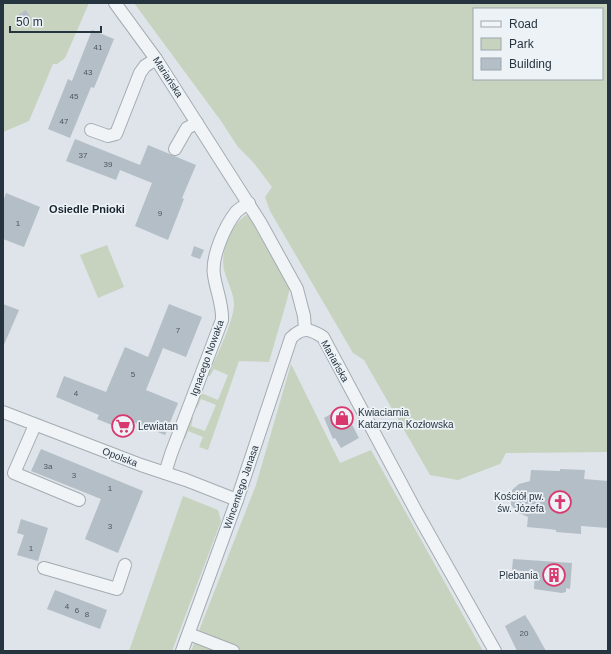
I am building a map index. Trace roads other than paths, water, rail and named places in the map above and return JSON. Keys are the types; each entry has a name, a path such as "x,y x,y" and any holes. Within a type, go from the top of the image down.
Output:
{"street":[{"name":"Mariańska","path":"114,3 156,59 249,203 298,289 304,316 305,329 313,330 323,337 417,513 495,651"},
{"path":"91,130 108,136 116,134 140,73 145,66 156,59"},
{"path":"175,149 187,128 197,122"},
{"name":"Ignacego Nowaka","path":"165,473 222,320 221,308 213,273 213,262 229,222 238,211 249,203"},
{"name":"Wincentego Janasa","path":"182,651 237,500 291,338 297,331 305,329"},
{"name":"Opolska","path":"3,412 141,466 165,473 237,500"},
{"path":"35,425 14,473 79,500"},
{"path":"44,568 117,589 125,565"},
{"path":"189,634 233,651"}],"place":[{"name":"Kwiaciarnia Katarzyna Kozłowska","path":"342,418"},
{"name":"Lewiatan","path":"123,426"},
{"name":"Kościół pw. św. Józefa","path":"560,502"},
{"name":"Plebania","path":"554,575"}],"district":[{"name":"Osiedle Pnioki","path":"87,209"}]}
